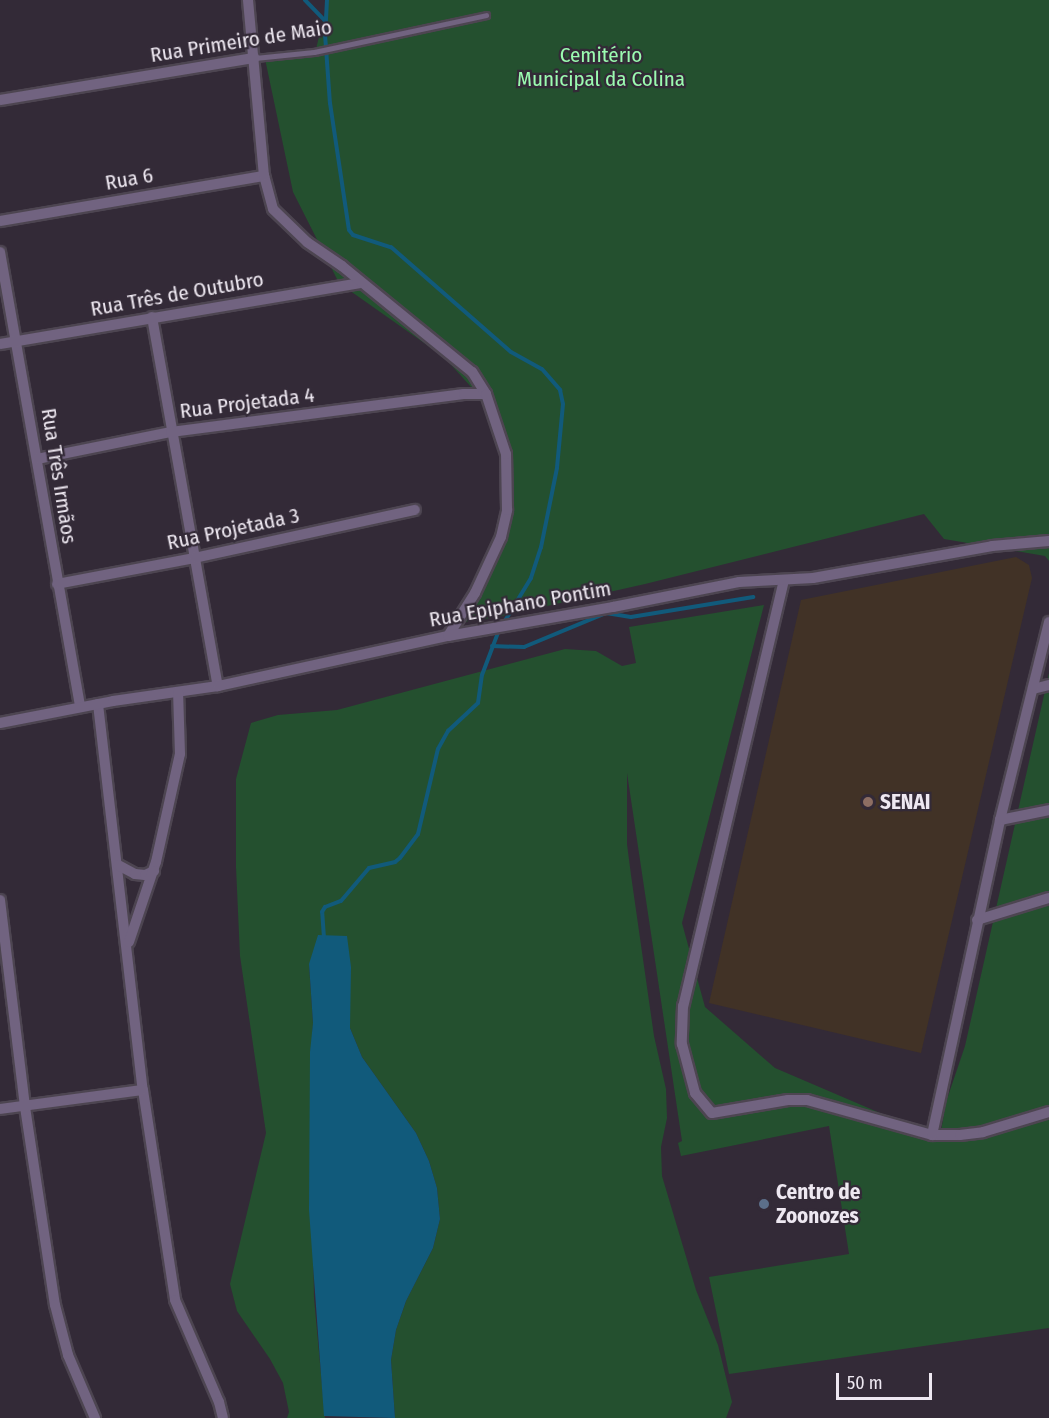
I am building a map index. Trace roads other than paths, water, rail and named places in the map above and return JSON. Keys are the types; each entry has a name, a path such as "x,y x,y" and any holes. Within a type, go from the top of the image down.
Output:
{"street":[{"path":"248,0 268,199 278,215 472,372 486,394 506,454 507,510 501,537 475,593 448,636"},
{"name":"Rua Primeiro de Maio","path":"0,100 255,58"},
{"name":"Rua 6","path":"0,221 264,176"},
{"name":"Rua Três Irmãos","path":"0,252 80,707"},
{"name":"Rua Três de Outubro","path":"0,345 360,283"},
{"path":"152,317 218,686"},
{"name":"Rua Projetada 4","path":"37,459 171,432 464,394 486,394"},
{"name":"Rua Projetada 3","path":"57,584 194,558 415,510"},
{"name":"Rua Epiphano Pontim","path":"0,723 80,707 218,686 448,636 613,608 739,582 813,578 992,546 1049,541"},
{"path":"784,580 683,1006 682,1044 695,1093 712,1113 788,1100 807,1100 932,1135 983,1132 1049,1112"},
{"path":"932,1135 977,920 1049,622"},
{"path":"1034,688 1049,685"},
{"path":"128,945 154,871 180,754 178,692"},
{"path":"98,704 128,945 143,1090 175,1300 219,1402 223,1418"},
{"path":"1000,820 1049,810"},
{"path":"118,866 135,874 145,875 154,871"},
{"path":"977,920 1049,897"},
{"path":"0,900 25,1107 55,1305 68,1355 95,1418"},
{"path":"0,1109 143,1090"}],"lane":[{"name":"Rua Primeiro de Maio","path":"255,58 314,52 486,15"}],"water":[{"path":"318,935 347,936 351,967 350,1028 362,1057 416,1133 429,1161 437,1188 440,1219 433,1248 406,1301 396,1330 391,1360 395,1418 324,1416 309,1210 310,1052 313,1023 309,964"}],"waterway":[{"path":"305,0 325,21"},
{"path":"327,0 325,34 330,103 349,230 353,235 391,247 511,352 542,369 560,390 563,404 557,468 541,547 531,578 503,624"},
{"path":"492,646 524,647 606,613 631,617 753,597"},
{"path":"324,938 322,912 325,907 341,901 369,868 395,862 418,834 438,749 448,731 478,703 482,675 499,630"}],"place":[{"name":"SENAI","path":"868,802"},
{"name":"Centro de Zoonozes","path":"764,1204"}],"park label":[{"name":"Cemitério Municipal da Colina","path":"601,67"}]}
